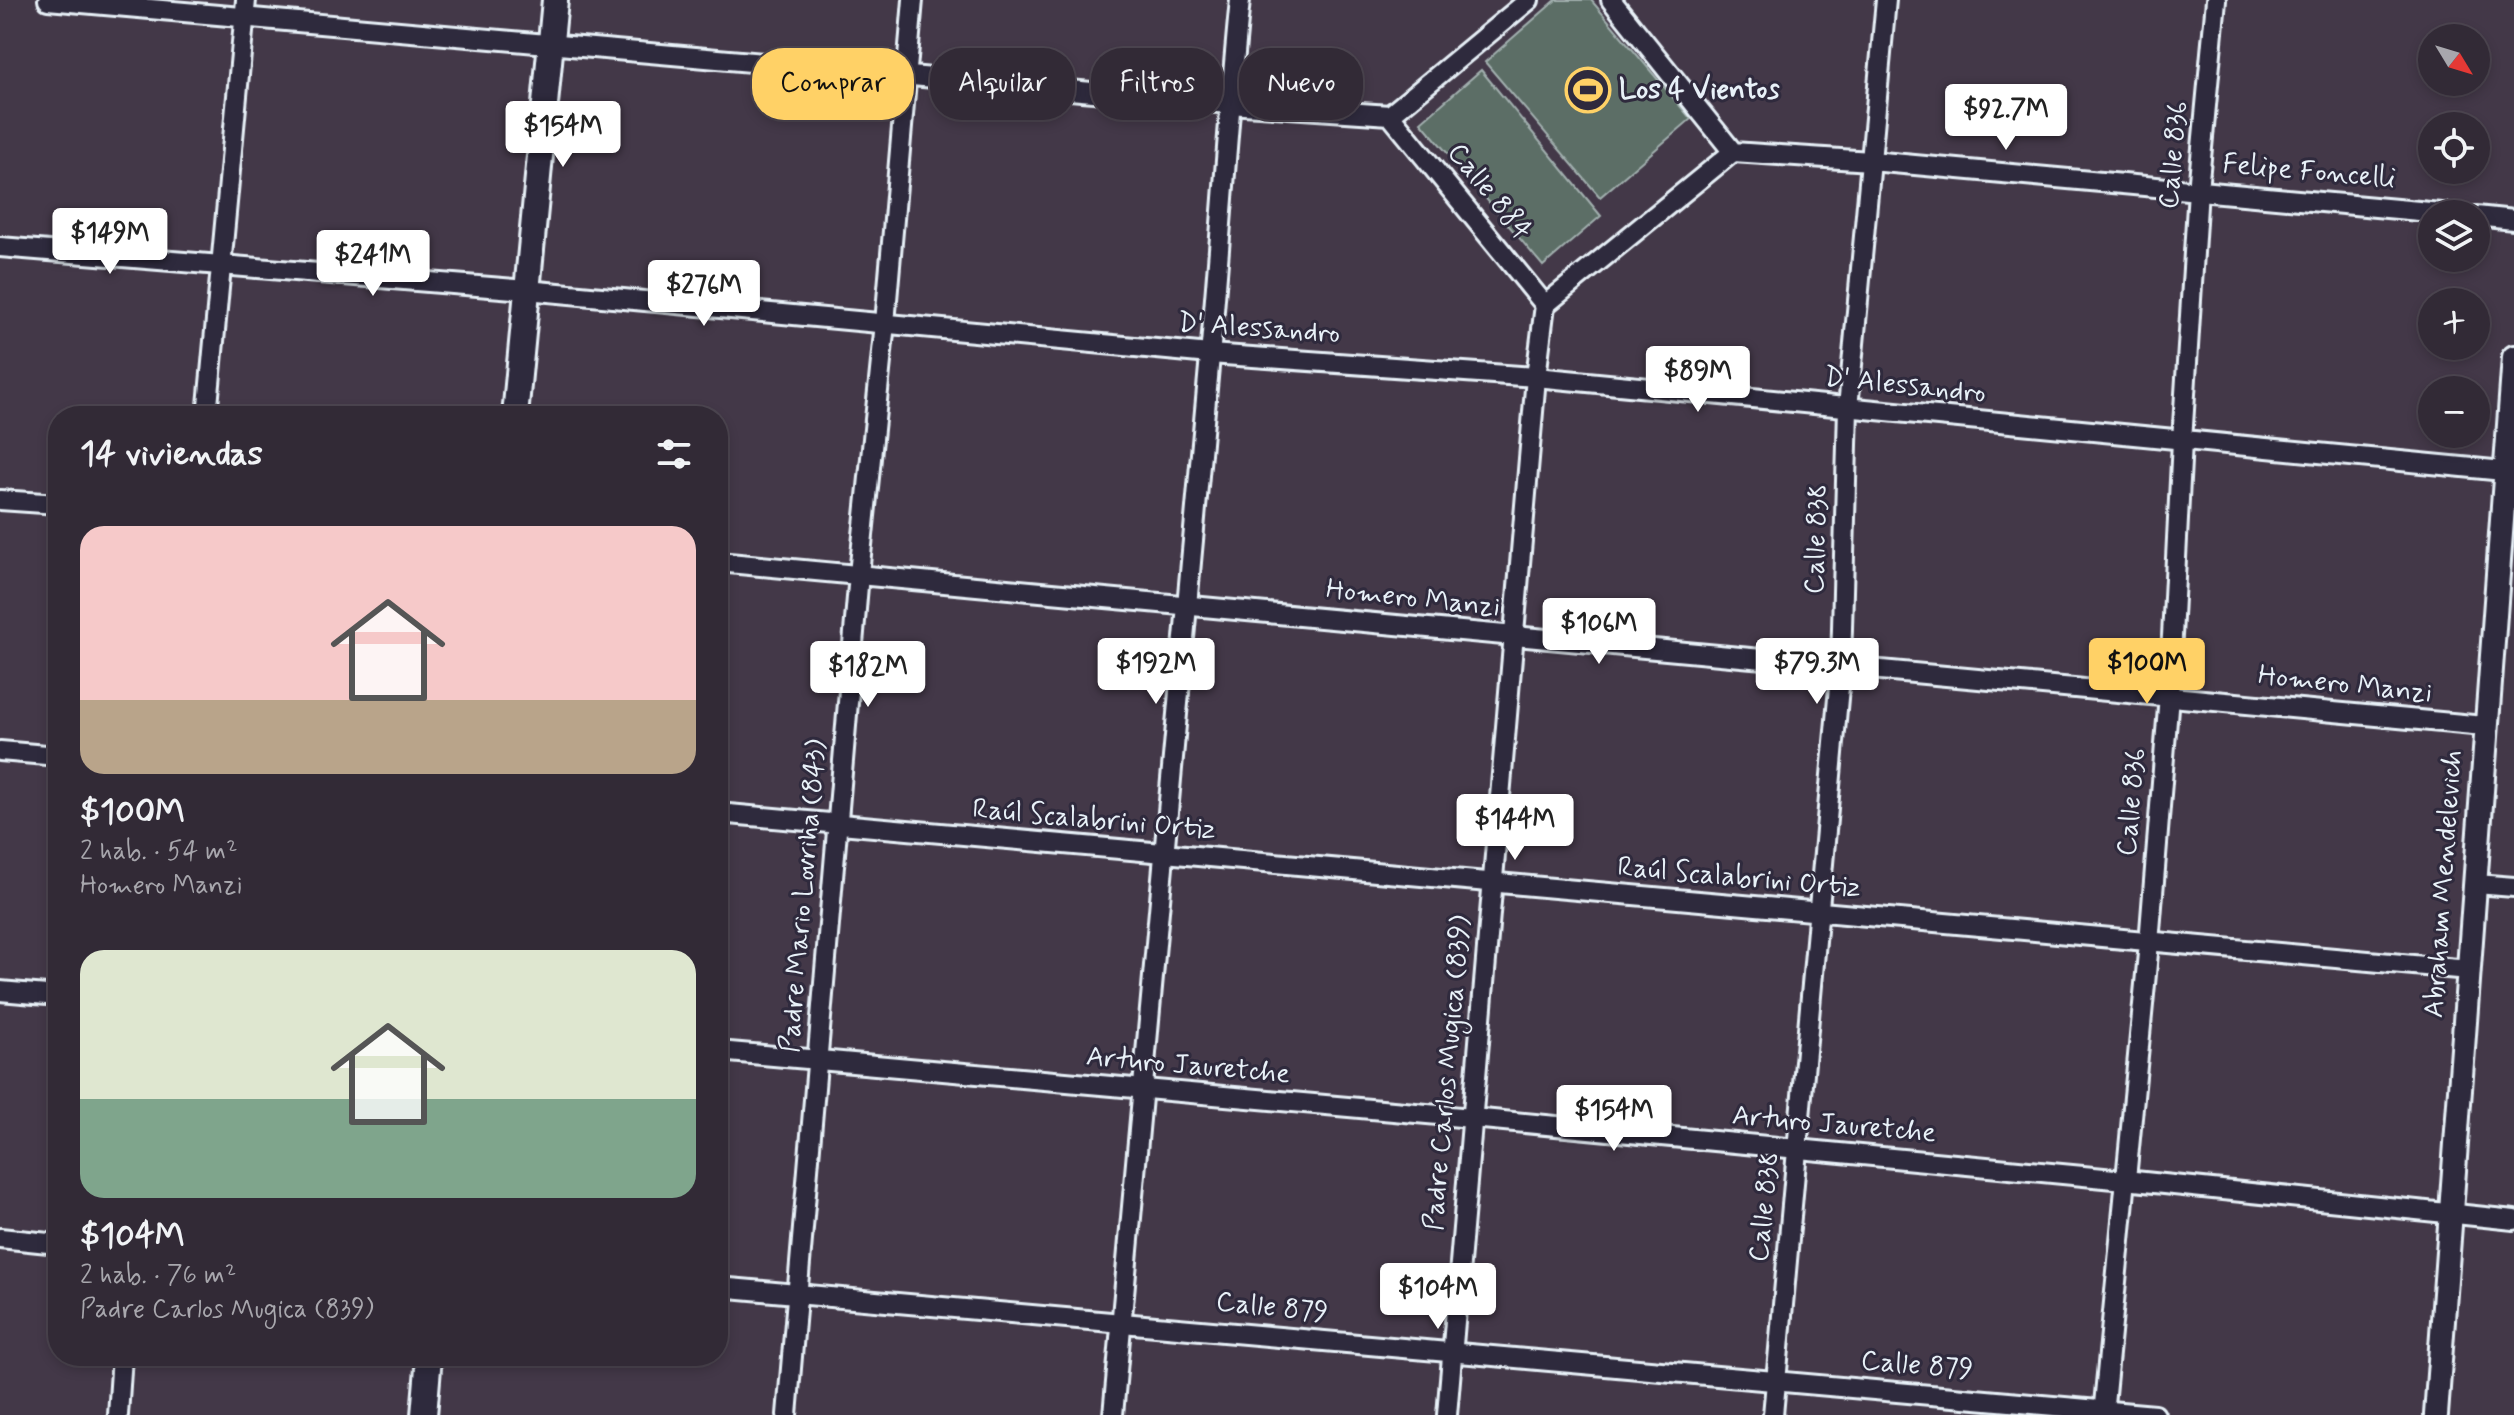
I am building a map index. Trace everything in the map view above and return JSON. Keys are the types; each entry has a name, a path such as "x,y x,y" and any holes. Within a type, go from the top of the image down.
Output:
{"main road":[{"path":"516,406 555,0"},
{"path":"424,1415 428,1366"}],"street":[{"path":"48,0 245,8 552,42 752,60"},
{"name":"Padre Mario Lovriha (843)","path":"908,48 913,0"},
{"path":"1113,1415 1240,0"},
{"path":"914,75 1229,104 1390,115 1529,0"},
{"path":"1545,305 1733,152 1611,0"},
{"name":"Calle 838","path":"1773,1415 1841,665 1848,408 1886,0"},
{"name":"Calle 836","path":"2104,1412 2149,943 2169,695 2198,190 2216,0"},
{"path":"208,406 245,8"},
{"name":"Calle 884","path":"1390,115 1545,305"},
{"name":"Padre Mario Lovriha (843)","path":"787,1415 859,574 902,120"},
{"name":"Felipe Foncelli","path":"1733,152 1871,161 2418,211"},
{"path":"2490,217 2514,220"},
{"name":"D' Alessandro","path":"0,247 527,290 1210,354 1536,377 2509,472"},
{"name":"Padre Carlos Mugica (839)","path":"1447,1415 1536,377 1545,305"},
{"name":"Abraham Mendelevich","path":"2436,1415 2476,884 2484,726 2509,472 2514,357"},
{"path":"0,500 48,503"},
{"name":"Homero Manzi","path":"728,563 2484,726"},
{"path":"0,751 48,755"},
{"name":"Raúl Scalabrini Ortiz","path":"728,814 2469,970"},
{"path":"2476,884 2514,887"},
{"path":"0,991 48,995"},
{"name":"Arturo Jauretche","path":"728,1052 1472,1118 2514,1220"},
{"path":"0,1238 48,1243"},
{"name":"Calle 879","path":"728,1288 2155,1415"},
{"path":"118,1415 121,1366"}],"green space":[{"name":"Los 4 Vientos","path":"1556,0 1591,0 1691,119 1600,197 1485,62"},
{"path":"1481,70 1601,216 1543,266 1421,122"}],"place":[{"name":"Los 4 Vientos","path":"1588,90"}]}
